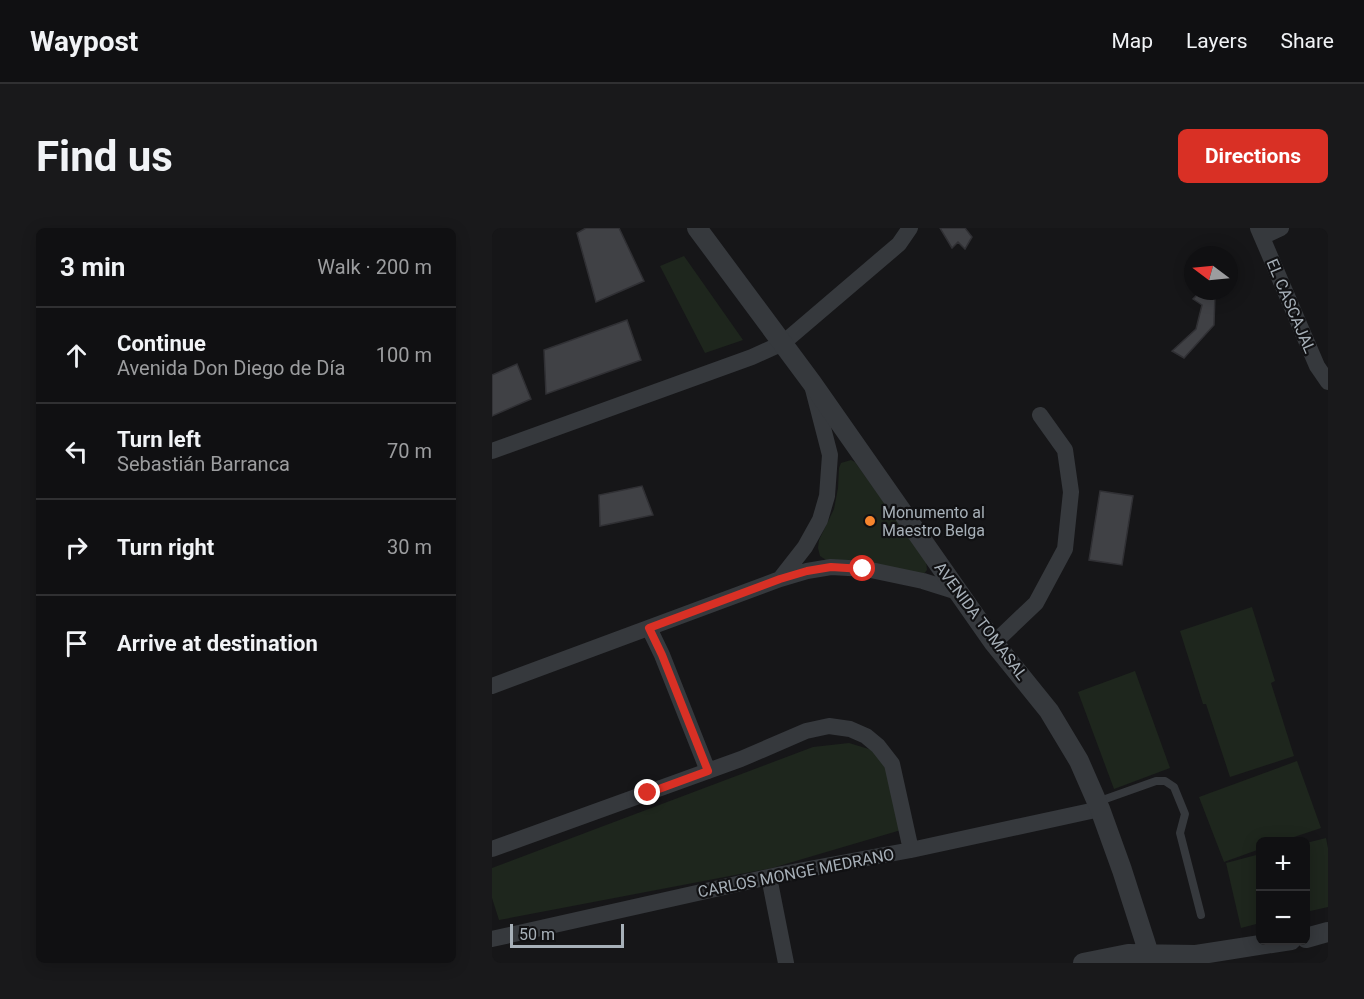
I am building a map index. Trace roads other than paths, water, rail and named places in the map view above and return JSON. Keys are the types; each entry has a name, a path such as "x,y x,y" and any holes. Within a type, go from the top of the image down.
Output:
{"street":[{"name":"AVENIDA TOMASAL","path":"697,228 812,383 994,643 1049,711 1079,761 1098,806 1122,870 1149,954"},
{"path":"492,451 741,361 783,343 900,244 910,228"},
{"path":"1260,233 1281,228"},
{"name":"EL CASCAJAL","path":"1260,233 1317,366 1328,382"},
{"path":"780,579 805,547 820,520 827,496 830,455 812,383"},
{"path":"994,643 1036,603 1065,549 1071,492 1065,450 1040,415"},
{"path":"492,686 807,571 831,567 866,569 895,574 958,592"},
{"path":"649,628 708,771"},
{"path":"492,849 741,759 806,731 829,726 850,729 866,736 878,746 892,764 911,850"},
{"name":"CARLOS MONGE MEDRANO","path":"492,939 769,877 911,850 1098,806"},
{"path":"769,877 786,963"},
{"path":"1310,937 1328,932"},
{"path":"1083,963 1128,954 1149,954 1193,960 1266,945"}],"lane":[{"path":"1098,806 1156,781 1165,781 1174,787 1185,814 1180,832 1201,915"}],"place":[{"name":"Monumento al Maestro Belga","path":"870,521"}]}
